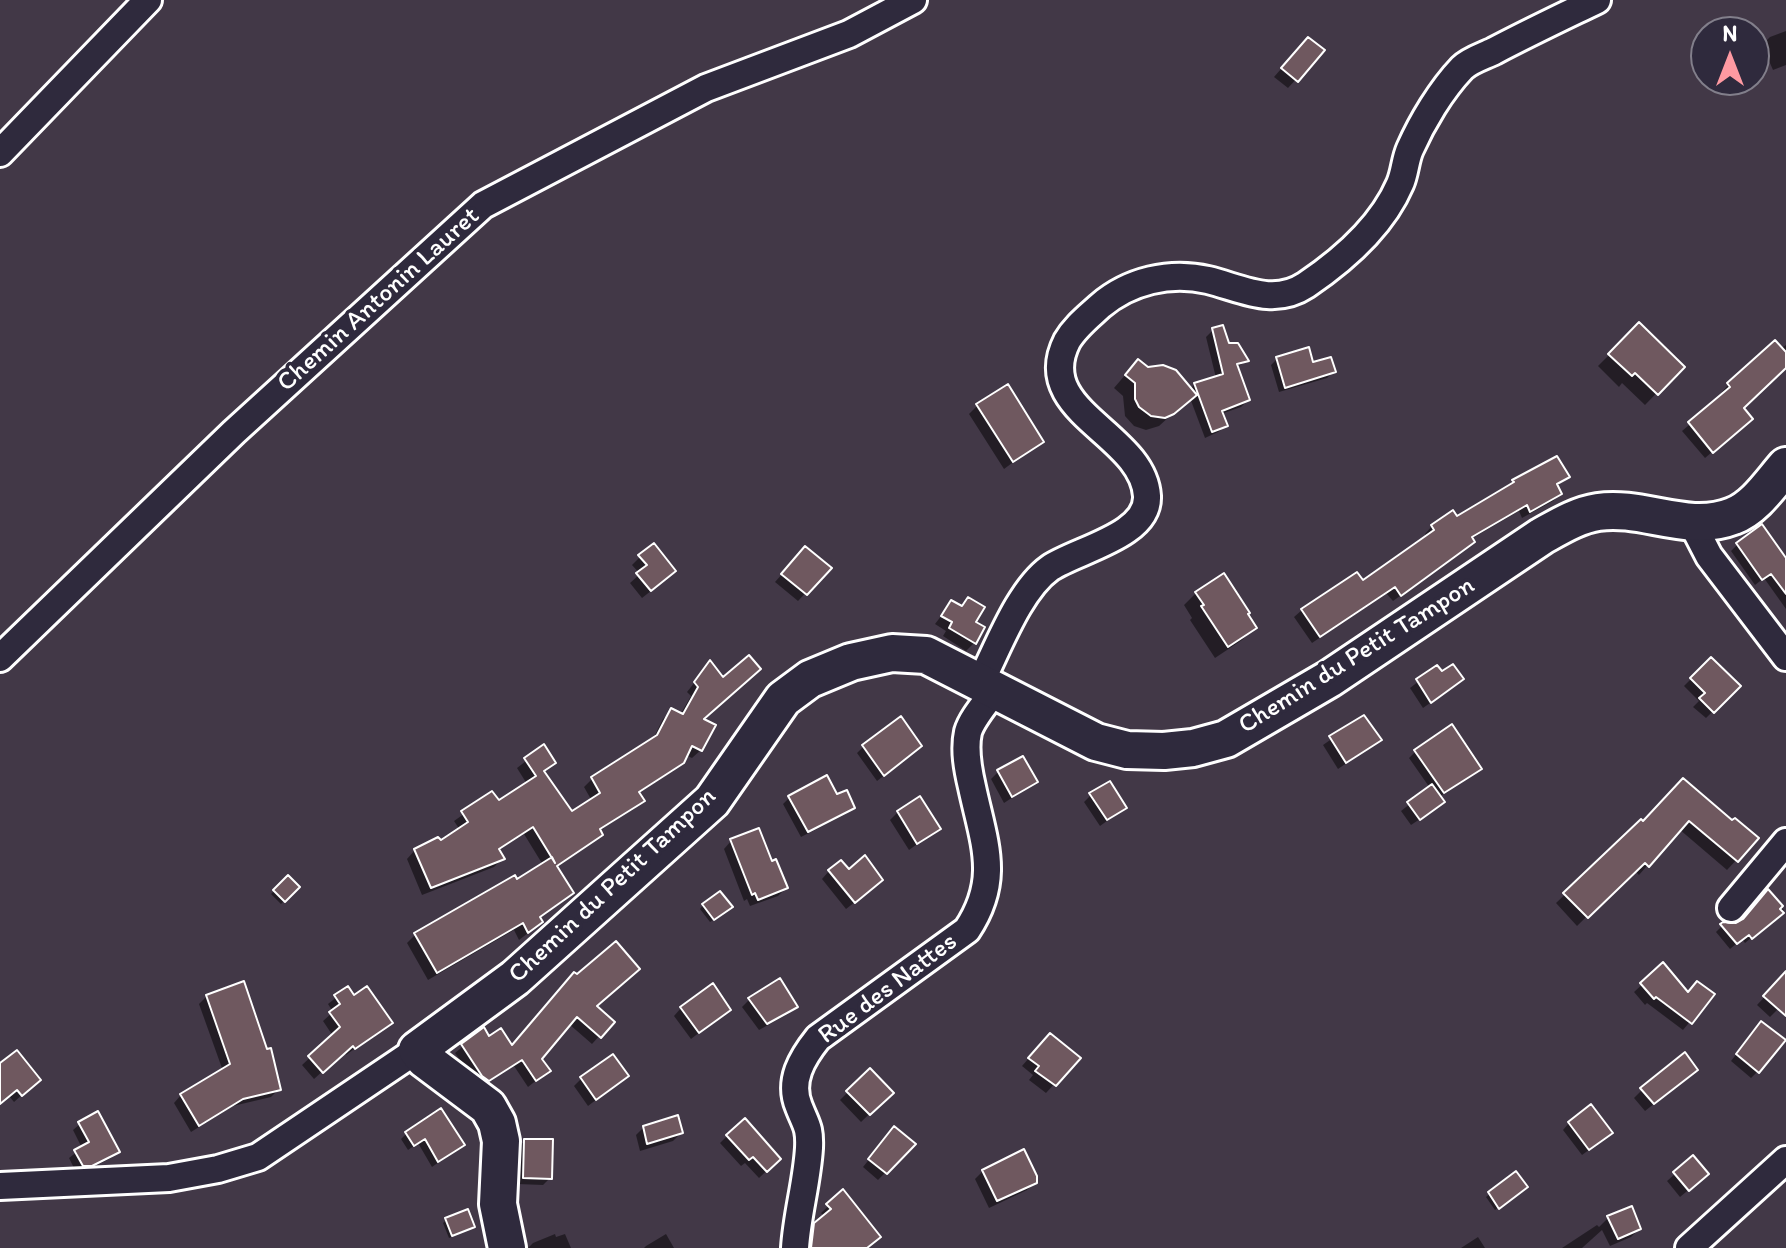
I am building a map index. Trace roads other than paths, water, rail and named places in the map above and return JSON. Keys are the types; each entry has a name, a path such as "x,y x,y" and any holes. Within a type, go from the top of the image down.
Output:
{"street":[{"path":"0,153 148,0"},
{"name":"Chemin Antonin Lauret","path":"0,658 234,432 483,205 706,88 849,34 913,0"},
{"name":"Rue des Nattes","path":"795,1248 809,1143 808,1124 798,1105 795,1088 806,1054 818,1038 967,930 980,910 987,890 988,870 967,765 969,730 1016,613 1036,582 1050,568 1136,524 1144,510 1147,496 1143,481 1131,460 1064,392 1059,376 1060,361 1068,340 1080,324 1109,299 1139,284 1171,275 1209,280 1257,294 1274,295 1304,286 1352,249 1384,213 1401,183 1409,151 1434,107 1464,66 1597,0"},
{"name":"Chemin du Petit Tampon","path":"0,1186 169,1178 218,1169 258,1157 417,1050 515,978 712,801 783,699 810,679 851,662 892,653 926,655 1096,742 1127,750 1193,748 1226,739 1329,679 1572,519 1598,512 1622,512 1692,523 1734,516 1755,501 1786,466"},
{"path":"1692,523 1709,556 1786,657"},
{"path":"1731,908 1786,842"},
{"path":"417,1050 424,1059 488,1107 497,1123 501,1141 498,1204 507,1248"},
{"path":"1689,1248 1786,1160"}]}
